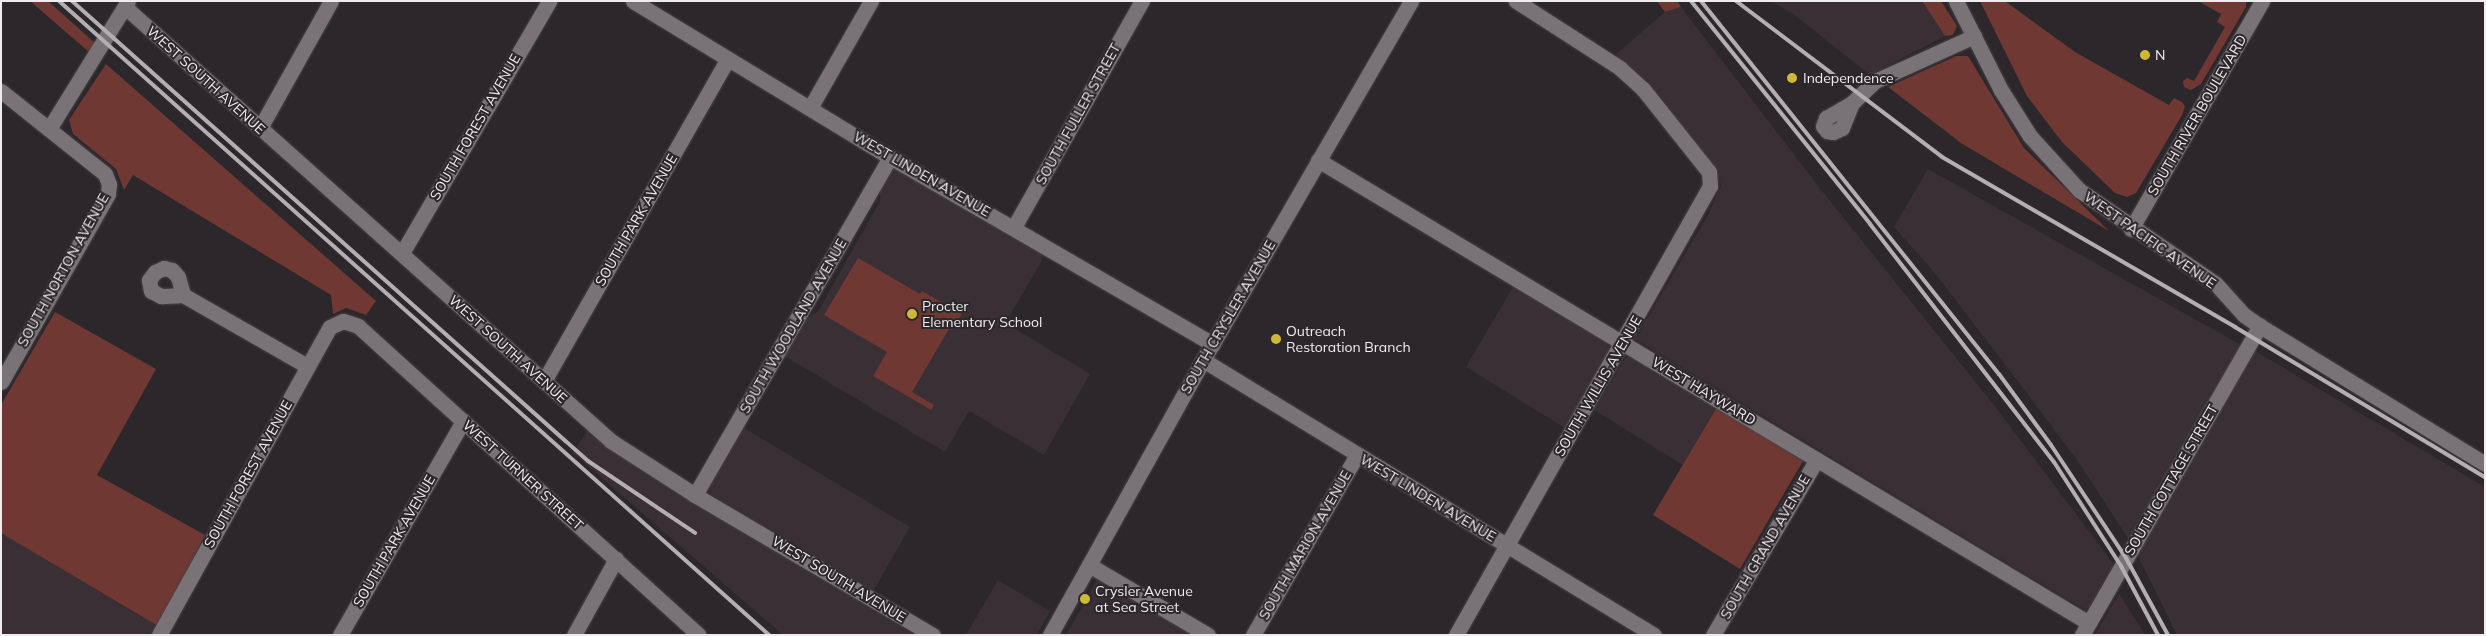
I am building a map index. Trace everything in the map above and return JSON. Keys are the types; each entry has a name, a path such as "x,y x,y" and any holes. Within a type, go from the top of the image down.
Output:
{"street":[{"path":"260,128 330,1"},
{"name":"SOUTH FOREST AVENUE","path":"402,253 549,1"},
{"path":"810,108 871,1"},
{"name":"SOUTH FULLER STREET","path":"1014,227 1142,1"},
{"name":"SOUTH CRYSLER AVENUE","path":"1050,635 1203,360 1412,1"},
{"name":"SOUTH WILLIS AVENUE","path":"1456,635 1710,186 1709,172 1683,138 1620,68 1516,1"},
{"name":"WEST PACIFIC AVENUE","path":"1956,1 2002,90 2030,136 2079,190 2131,229 2216,284 2244,315 2260,326 2485,464"},
{"name":"SOUTH RIVER BOULEVARD","path":"2131,229 2262,1"},
{"name":"WEST LINDEN AVENUE","path":"641,3 728,59 890,157 1014,227 1213,344"},
{"path":"1,91 49,129 127,4"},
{"name":"WEST SOUTH AVENUE","path":"127,4 260,128 611,441 695,495 933,635"},
{"path":"1852,103 1875,81 1974,36"},
{"name":"SOUTH PARK AVENUE","path":"544,381 728,59"},
{"name":"SOUTH NORTON AVENUE","path":"1,382 108,194 109,184 105,174 49,129"},
{"name":"SOUTH WOODLAND AVENUE","path":"695,495 890,157"},
{"name":"WEST HAYWARD","path":"1318,160 1817,459 2086,629"},
{"path":"183,295 307,366"},
{"name":"SOUTH FOREST AVENUE","path":"159,635 307,366 330,327 343,321"},
{"name":"WEST TURNER STREET","path":"343,321 358,326 699,635"},
{"name":"SOUTH COTTAGE STREET","path":"2086,629 2260,326"},
{"name":"WEST LINDEN AVENUE","path":"1203,360 1654,635"},
{"name":"SOUTH PARK AVENUE","path":"340,635 463,420"},
{"name":"SOUTH MARION AVENUE","path":"1253,635 1357,455"},
{"name":"SOUTH GRAND AVENUE","path":"1713,635 1817,459"},
{"path":"574,635 616,559"},
{"path":"1089,565 1208,635"}],"shaded area":[{"path":"30,1 48,1 95,43 89,52"},
{"path":"1657,1 1677,1 1681,7 1665,12"},
{"path":"1771,1 1922,1 1945,36 1870,75 1792,13"},
{"path":"1922,1 1941,1 1957,26 1953,35 1945,36"},
{"path":"1980,1 2005,1 2075,52 2169,105 2174,98 2182,102 2185,106 2182,115 2136,193 2127,197 2115,193 2062,142 2027,96"},
{"path":"2198,1 2246,1 2246,7 2201,84 2191,90 2184,87 2183,81 2187,78 2194,81 2225,27 2217,22 2221,14"},
{"path":"1681,7 1822,191 1994,405 2115,566 2092,607 2084,609 1635,339 1709,213 1721,185 1715,168 1650,83 1616,54 1665,12"},
{"path":"1956,56 1968,56 2024,148 2109,231 1961,143 1888,87"},
{"path":"106,64 376,301 366,315 346,308 333,314 331,295 133,175 124,190 116,169 73,134 69,120"},
{"name":"Procter Elementary School","path":"892,169 898,169 1042,255 1042,261 1005,323 1090,374 1044,455 969,411 945,452 785,356 807,319 819,310 880,201 880,191"},
{"path":"1928,169 2241,345 2129,540 2079,463 2020,384 1934,272 1894,227"},
{"path":"858,258 920,294 922,291 962,314 952,330 949,329 912,392 934,405 931,410 873,376 887,352 824,315"},
{"path":"1514,285 1604,340 1608,347 1609,355 1565,428 1466,367"},
{"path":"55,312 156,369 97,475 205,535 158,626 1,533 1,405"},
{"path":"2252,349 2485,487 2485,635 2177,635 2137,554"},
{"path":"1629,356 1717,407 1683,465 1594,410 1624,359"},
{"path":"1717,407 1803,461 1740,569 1653,515"},
{"path":"744,428 910,527 874,590 712,495 709,489"},
{"path":"588,429 635,466 915,635 783,635 573,453"},
{"path":"1,533 158,626 153,635 1,635"},
{"path":"1098,578 1195,635 1066,635"},
{"path":"998,580 1050,611 1037,635 966,635"},
{"path":"2119,593 2145,635 2095,635"}],"railway":[{"path":"59,1 769,635"},
{"path":"72,1 588,461 695,533"},
{"path":"1691,1 1870,224 2054,462 2121,566 2158,635"},
{"path":"1701,1 1999,374 2051,445 2126,558 2168,635"},
{"path":"1736,1 1942,157 2235,327 2485,477"}],"place":[{"name":"N","path":"2145,55"},
{"name":"Independence","path":"1792,78"},
{"name":"Procter Elementary School","path":"912,314"},
{"name":"Outreach Restoration Branch","path":"1276,339"},
{"name":"Crysler Avenue at Sea Street","path":"1085,599"}]}
